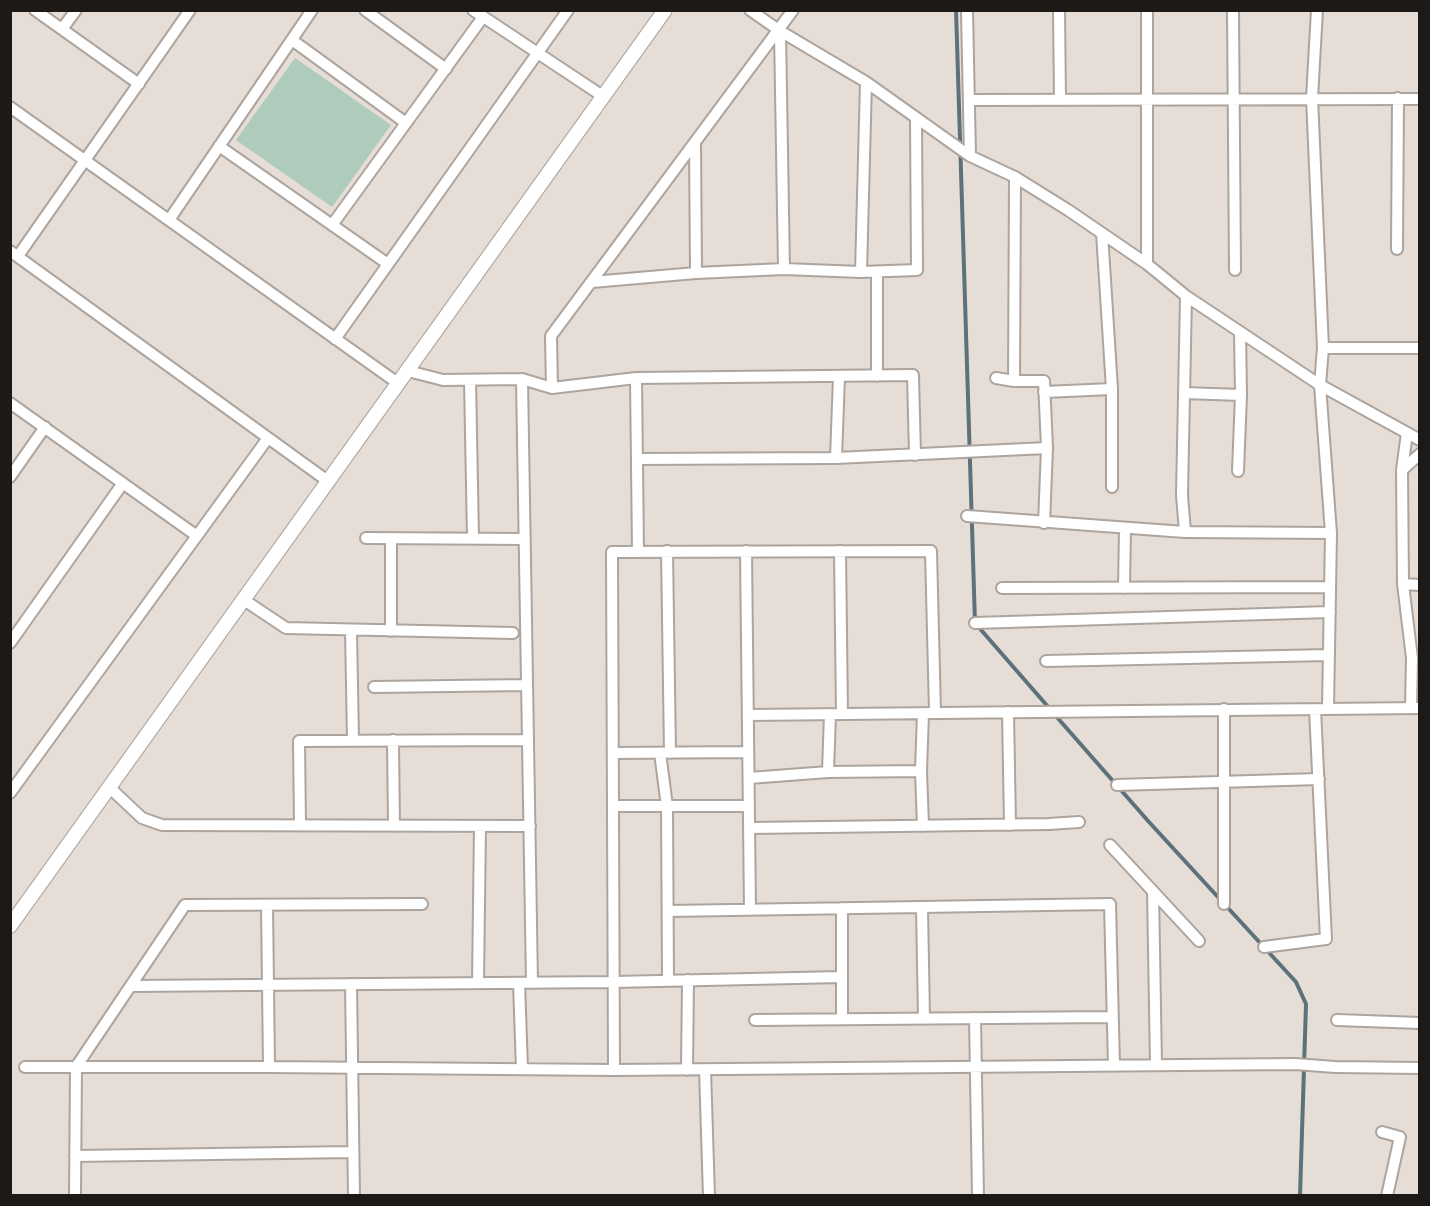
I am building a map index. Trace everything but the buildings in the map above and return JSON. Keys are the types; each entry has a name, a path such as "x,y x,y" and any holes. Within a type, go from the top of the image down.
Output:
{"street":[{"path":"35,10 139,84"},
{"path":"62,29 76,10"},
{"path":"190,10 85,160 14,254 329,482"},
{"path":"169,220 312,10"},
{"path":"365,10 446,69"},
{"path":"473,10 604,98"},
{"path":"335,339 568,10"},
{"path":"10,926 665,10"},
{"path":"750,10 780,31 866,82 970,156 1015,177 1102,233 1148,264 1186,296 1320,385 1419,440"},
{"path":"552,388 552,336 694,143 780,31 793,10"},
{"path":"967,10 970,156"},
{"path":"1059,10 1060,99"},
{"path":"1147,10 1148,264"},
{"path":"1233,10 1235,270"},
{"path":"1317,10 1312,98 1323,348 1320,385 1331,533 1328,709"},
{"path":"332,225 483,17"},
{"path":"780,31 784,269"},
{"path":"292,40 406,123"},
{"path":"861,272 866,82"},
{"path":"1397,249 1398,98"},
{"path":"969,100 1419,99"},
{"path":"10,108 399,384"},
{"path":"592,282 696,273 784,269 861,272 916,270 916,118"},
{"path":"694,143 696,273"},
{"path":"219,146 388,264"},
{"path":"1014,381 1015,177"},
{"path":"1102,233 1112,389 1112,487"},
{"path":"877,272 877,376"},
{"path":"1185,532 1182,495 1186,296"},
{"path":"1238,471 1241,395 1240,332"},
{"path":"1323,348 1419,348"},
{"path":"408,371 443,380 522,379 552,388 636,378 913,375 915,455"},
{"path":"836,458 839,376"},
{"path":"636,378 638,552"},
{"path":"996,378 1014,381 1044,381 1047,448 1044,523"},
{"path":"522,379 532,982"},
{"path":"470,380 473,538"},
{"path":"1044,392 1112,389"},
{"path":"1184,393 1241,395"},
{"path":"10,403 197,536"},
{"path":"10,477 45,428"},
{"path":"748,715 1415,708 1416,658 1403,584 1402,470 1407,433"},
{"path":"10,793 268,438"},
{"path":"637,459 836,458 1047,448"},
{"path":"1402,470 1419,454"},
{"path":"10,643 123,483"},
{"path":"967,516 1185,532 1331,533"},
{"path":"1124,588 1125,528"},
{"path":"366,538 525,538"},
{"path":"391,538 392,631"},
{"path":"746,551 750,910"},
{"path":"840,551 842,714"},
{"path":"614,1071 612,552 931,551 935,712"},
{"path":"667,552 665,753 668,981"},
{"path":"1403,584 1419,585"},
{"path":"1002,588 1330,587"},
{"path":"244,600 286,628 513,633"},
{"path":"975,623 1330,612"},
{"path":"351,630 352,740"},
{"path":"1046,661 1329,655"},
{"path":"374,687 527,686"},
{"path":"1224,709 1224,904"},
{"path":"1264,947 1326,939 1316,709"},
{"path":"923,712 921,771 923,826"},
{"path":"1008,712 1010,825"},
{"path":"828,772 830,714"},
{"path":"393,740 394,826"},
{"path":"300,825 299,741 528,740"},
{"path":"613,753 748,752"},
{"path":"748,778 828,772 921,771"},
{"path":"1117,785 1319,778"},
{"path":"109,787 142,818 162,825 530,826"},
{"path":"613,806 749,806"},
{"path":"749,828 1079,822"},
{"path":"478,983 480,826"},
{"path":"1110,845 1199,941"},
{"path":"1153,891 1156,1065"},
{"path":"75,1196 76,1067 184,905 422,904"},
{"path":"668,911 1110,904 1114,1066"},
{"path":"267,905 269,1067"},
{"path":"922,907 924,1019"},
{"path":"842,908 842,1019"},
{"path":"131,986 614,982 842,977"},
{"path":"687,1070 688,980"},
{"path":"519,983 522,1069"},
{"path":"351,984 354,1196"},
{"path":"755,1020 1112,1017"},
{"path":"975,1018 978,1196"},
{"path":"1337,1020 1419,1023"},
{"path":"25,1067 352,1067 614,1071 1295,1064 1419,1068"},
{"path":"705,1070 709,1196"},
{"path":"1382,1132 1400,1137 1387,1196"},
{"path":"75,1156 353,1152"}],"green space":[{"path":"295,58 391,125 332,207 236,140"}],"waterway":[{"path":"956,10 975,623 1050,709"},
{"path":"1055,715 1149,822 1296,982 1306,1004 1300,1196"}]}
